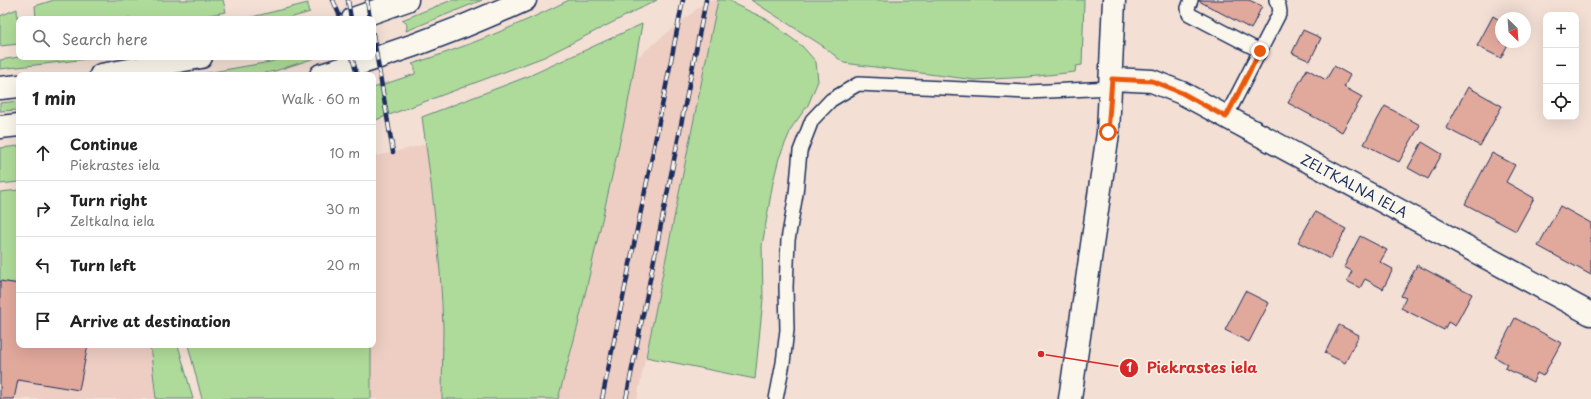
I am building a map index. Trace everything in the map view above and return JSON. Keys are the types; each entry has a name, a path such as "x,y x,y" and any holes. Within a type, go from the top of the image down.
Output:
{"street":[{"path":"362,16 407,0"},
{"path":"376,58 418,45 474,23 525,0"},
{"path":"1070,399 1108,132 1114,0"},
{"path":"118,72 184,60"},
{"path":"332,72 370,60"},
{"name":"ZELTKALNA IELA","path":"1111,83 1152,81 1182,93 1591,314"},
{"path":"0,88 16,86"},
{"path":"0,127 16,125"}],"lane":[{"path":"1191,0 1188,8 1189,14 1260,51"},
{"path":"1226,117 1280,12 1276,0"},
{"path":"776,399 783,363 787,330 786,287 788,240 796,194 800,150 812,120 831,100 858,84 1028,92 1111,83"}],"shaded area":[{"path":"708,0 718,0 637,399 558,399 578,325 612,176 626,114 635,59"},
{"path":"426,144 439,257 443,330 442,399 371,399 371,348 376,348 376,156"},
{"path":"0,281 16,284 16,348 150,348 156,399 0,399"}],"green space":[{"path":"54,0 223,0 226,12 204,16 36,16 35,6"},
{"path":"452,0 482,0 406,31 407,24 402,20"},
{"path":"569,0 657,0 544,57 376,120 376,87 415,74 415,67 412,64 492,35"},
{"path":"718,0 729,0 736,5 766,19 802,46 816,62 818,81 808,105 792,127 779,158 773,182 762,246 763,299 755,379 646,357"},
{"path":"751,0 1084,0 1082,65 1076,66 1075,72 1029,77 975,80 844,63 823,46"},
{"path":"308,3 308,10 310,12 296,16 256,16"},
{"path":"17,9 16,44 0,46 0,16"},
{"path":"642,24 626,114 578,325 558,399 442,399 443,329 440,276 433,196 422,117 529,76"},
{"path":"16,57 16,60 79,60 0,69 0,60"},
{"path":"276,60 309,60 270,72 212,72"},
{"path":"16,101 16,110 0,111 0,103"},
{"path":"16,146 16,182 0,184 0,148"},
{"path":"16,190 16,284 0,281 0,192"},
{"path":"150,348 179,348 193,399 156,399"},
{"path":"189,348 371,348 371,399 202,399"}],"building":[{"path":"1199,0 1249,0 1262,6 1251,29"},
{"path":"1493,16 1495,17 1495,48 1506,48 1501,58 1477,46"},
{"path":"1303,30 1321,38 1310,61 1292,53"},
{"path":"1334,66 1350,75 1344,87 1362,97 1342,132 1288,103 1307,69 1326,80"},
{"path":"1468,87 1502,106 1480,146 1446,128"},
{"path":"1385,106 1420,125 1399,162 1364,144"},
{"path":"1422,142 1442,154 1428,179 1408,168"},
{"path":"1492,153 1515,165 1506,182 1534,198 1516,231 1465,204"},
{"path":"1560,206 1591,223 1591,275 1538,246"},
{"path":"1315,212 1346,229 1330,259 1298,242"},
{"path":"1360,236 1387,250 1380,262 1393,269 1383,289 1365,279 1360,288 1347,281 1352,271 1344,267"},
{"path":"1417,265 1472,294 1455,326 1448,322 1444,330 1401,308 1406,298 1401,296"},
{"path":"0,281 16,284 16,348 87,348 79,390 18,380 14,399 0,399"},
{"path":"1245,291 1269,303 1249,342 1225,330"},
{"path":"1515,318 1561,343 1543,376 1537,373 1533,382 1505,368 1507,364 1495,357"},
{"path":"1339,325 1359,335 1345,363 1325,353"}],"railway":[{"path":"333,0 340,16"},
{"path":"348,0 351,16"},
{"path":"367,0 370,16"},
{"path":"602,399 683,0"},
{"path":"626,399 706,0"},
{"path":"376,52 393,152"},
{"path":"353,60 356,72"}],"place":[{"name":"Piekrastes iela","path":"1041,354"}],"route":[{"path":"1108,132 1112,79 1152,81 1182,93 1226,117 1260,51"}]}
